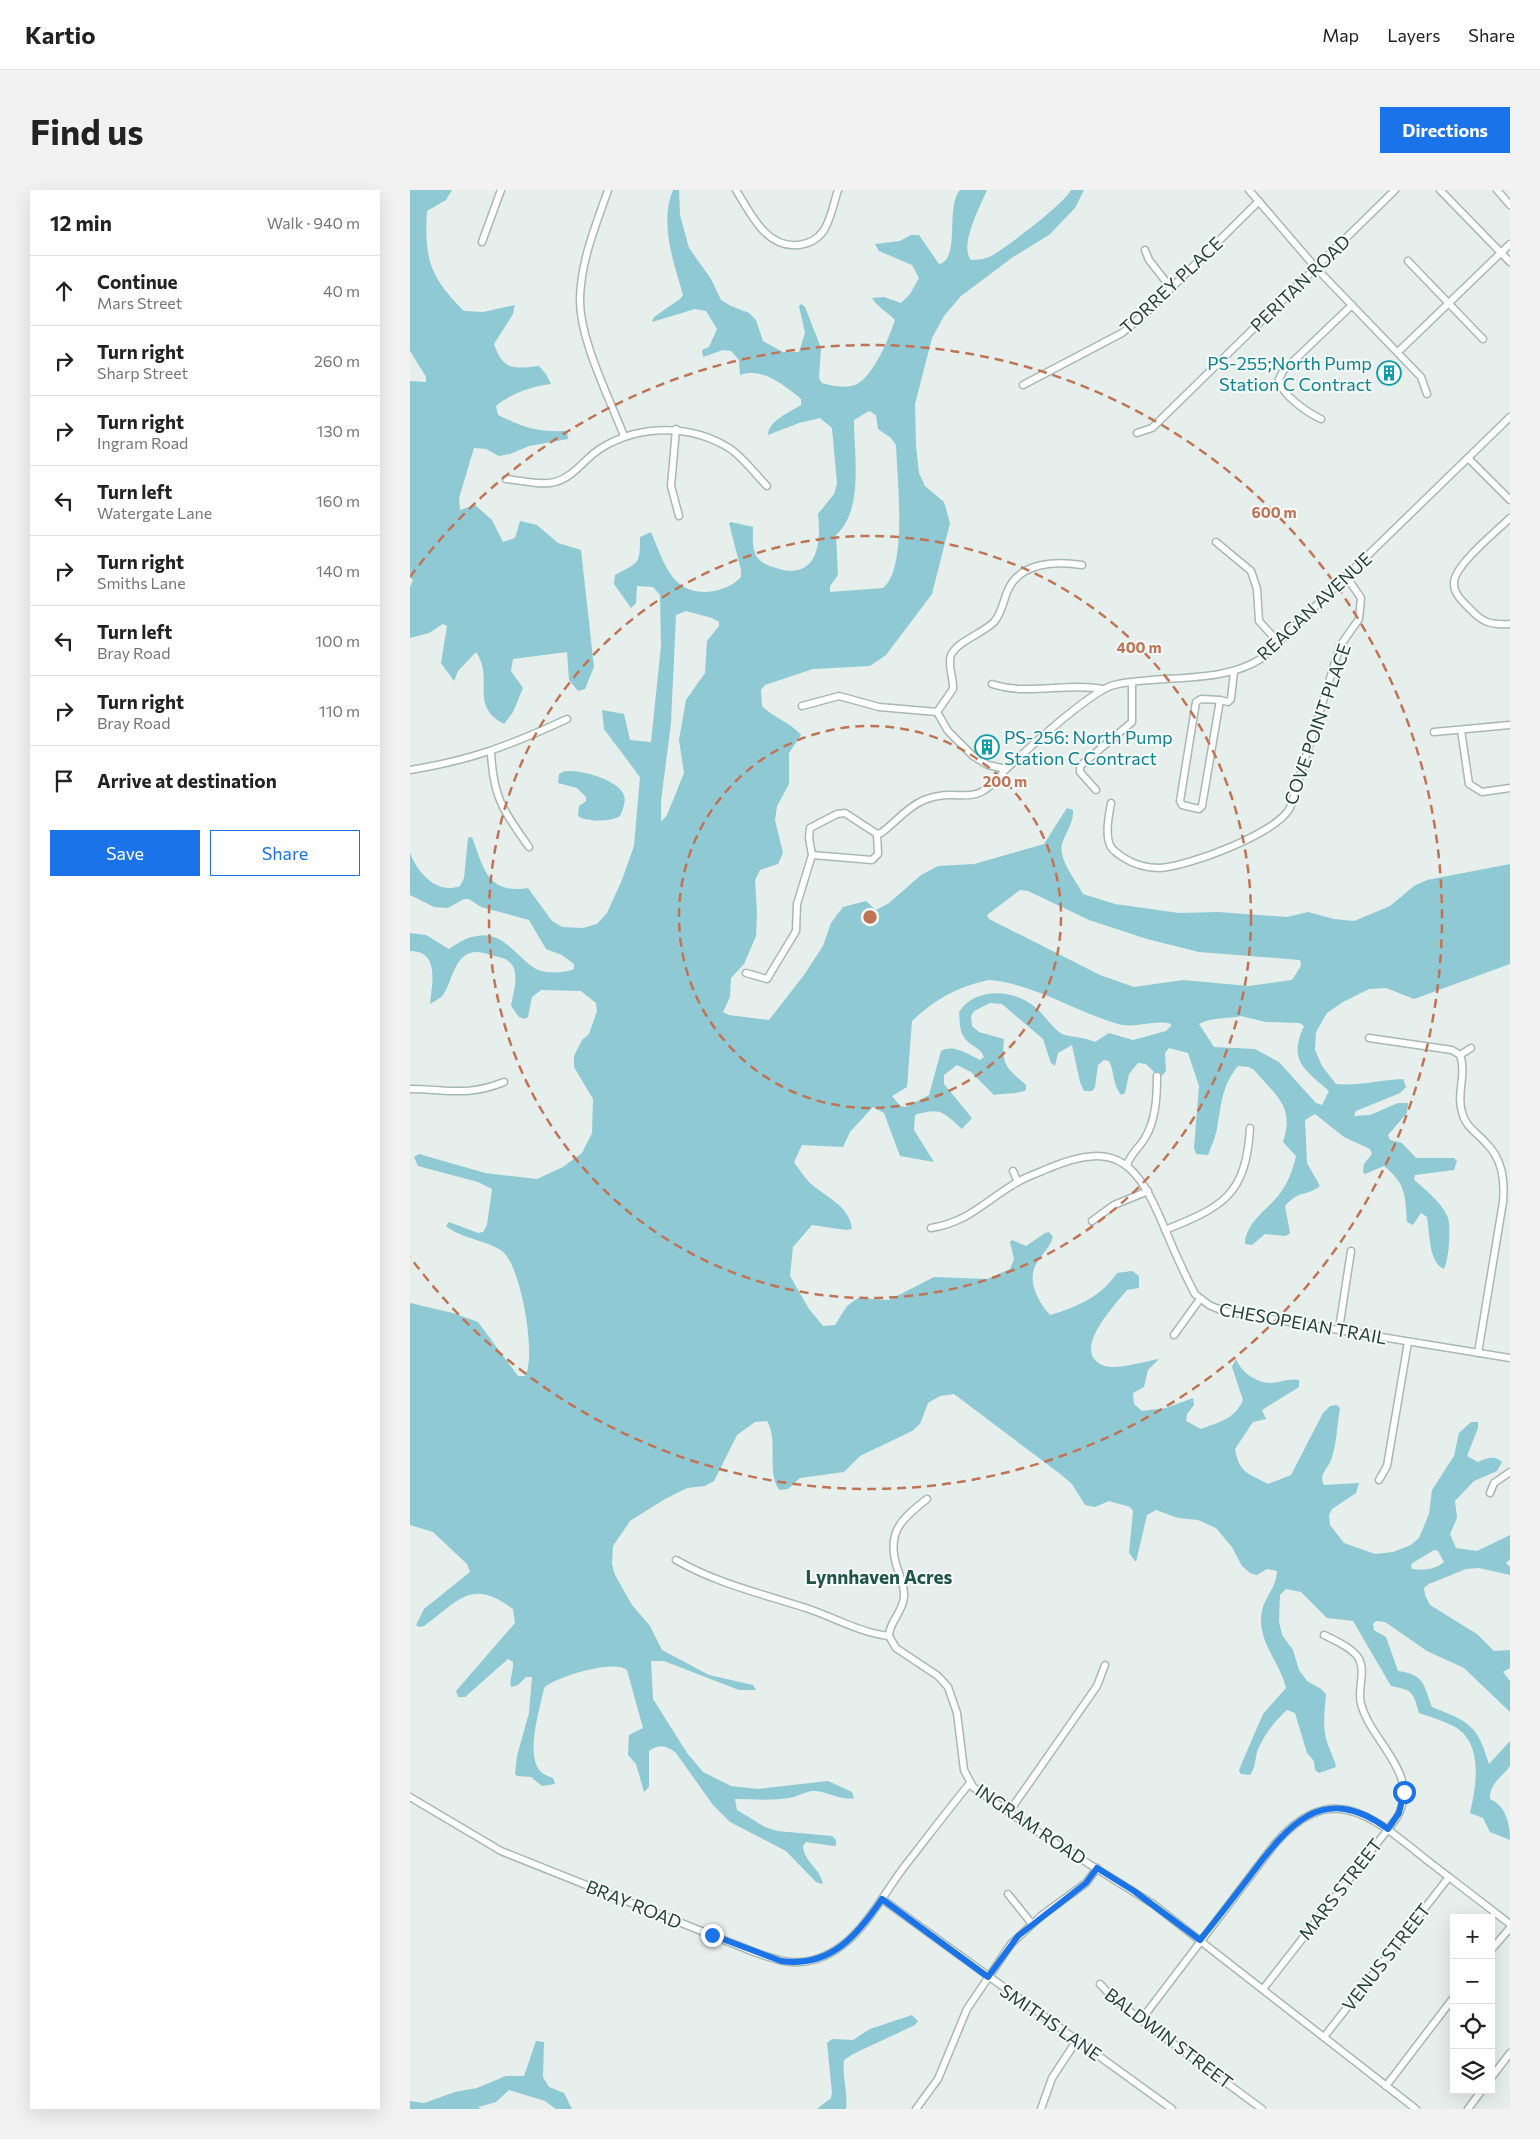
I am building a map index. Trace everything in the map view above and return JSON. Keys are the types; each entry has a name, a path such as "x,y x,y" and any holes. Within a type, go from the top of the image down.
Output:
{"street":[{"path":"482,242 501,190"},
{"path":"608,190 585,258 580,298 586,338 624,436"},
{"path":"736,190 761,229 774,241 787,246 809,244 824,230 838,190"},
{"path":"1249,190 1316,268 1421,377 1427,394"},
{"name":"PERITAN ROAD","path":"1137,433 1152,428 1395,190"},
{"path":"1440,190 1510,262"},
{"path":"1497,190 1510,205"},
{"name":"TORREY PLACE","path":"1023,385 1122,333 1171,288 1259,201"},
{"path":"1398,352 1510,244"},
{"path":"1145,250 1149,260 1171,288"},
{"path":"1408,261 1483,339"},
{"path":"1320,419 1305,411 1281,387 1279,379 1283,371 1352,306"},
{"name":"REAGAN AVENUE","path":"877,834 881,834 905,812 924,800 944,796 968,796 984,792 1006,769 1103,689 1132,683 1234,671 1252,664 1278,642 1510,417"},
{"path":"676,429 670,486 678,516"},
{"path":"506,479 553,483 572,475 601,448 624,436 676,429 703,434 731,449 767,486"},
{"path":"1468,458 1510,500"},
{"path":"1510,518 1458,569 1453,582 1456,593 1480,620 1493,625 1510,624"},
{"path":"1216,542 1251,571 1257,589 1259,622 1278,642"},
{"path":"936,712 953,689 950,665 952,655 957,648 993,623 1002,608 1010,586 1027,571 1044,564 1060,561 1082,564"},
{"name":"COVE POINT PLACE","path":"1111,803 1108,828 1110,845 1128,860 1141,866 1163,868 1218,853 1274,823 1288,812 1340,646 1359,619 1361,598 1346,576"},
{"path":"1220,700 1202,806 1200,809 1182,805 1180,801 1196,702 1200,699 1220,700 1228,702 1231,699 1234,671"},
{"path":"1096,790 1080,772 1080,766 1132,722 1132,683"},
{"path":"992,684 1014,689 1082,686 1103,689"},
{"path":"802,706 839,696 879,707 936,712"},
{"path":"936,712 948,731 973,756 988,765 1006,769"},
{"path":"410,762 411,770 461,761 490,752 567,719"},
{"path":"1434,732 1510,725"},
{"path":"1461,730 1469,784 1482,792 1510,788"},
{"path":"490,752 494,787 498,798 503,809 530,847"},
{"path":"746,973 767,979 794,937 798,924 797,904 812,855 809,838 810,828 837,814 850,815 877,834 878,854 872,860 812,855"},
{"path":"1369,1038 1452,1050 1460,1055 1463,1063 1460,1090 1461,1111 1467,1124 1493,1151 1501,1167 1504,1202 1478,1353"},
{"path":"1460,1055 1471,1048"},
{"path":"931,1228 967,1217 1018,1182 1068,1160 1084,1157 1112,1159 1127,1165 1132,1153 1142,1143 1149,1128 1155,1107 1157,1076"},
{"path":"410,1089 466,1092 478,1091 504,1082"},
{"path":"1165,1230 1204,1213 1225,1200 1232,1193 1242,1175 1250,1128"},
{"name":"CHESOPEIAN TRAIL","path":"1127,1165 1148,1191 1183,1270 1200,1300 1223,1310 1510,1358"},
{"path":"1013,1171 1018,1182"},
{"path":"1092,1221 1114,1205 1148,1191"},
{"path":"1339,1329 1350,1251"},
{"path":"1174,1334 1200,1300"},
{"path":"1379,1480 1388,1466 1408,1342"},
{"path":"1490,1493 1494,1483 1510,1472"},
{"path":"676,1560 715,1580 740,1589 809,1609 870,1633 889,1636 889,1631 899,1614 904,1598 903,1584 893,1550 894,1536 898,1526 927,1499"},
{"name":"MARS STREET","path":"1263,1989 1388,1829 1399,1813 1403,1802 1402,1777 1364,1713 1360,1696 1361,1670 1359,1659 1350,1651 1324,1635"},
{"name":"INGRAM ROAD","path":"889,1636 896,1648 938,1676 948,1687 955,1704 964,1770 970,1783 1009,1812 1134,1891 1200,1940 1416,2109"},
{"path":"1009,1812 1097,1686 1105,1665"},
{"name":"BRAY ROAD","path":"410,1797 479,1840 524,1862 781,1961 803,1962 829,1954 862,1926 970,1783"},
{"path":"1141,2020 1274,1845 1304,1816 1324,1810 1348,1810 1366,1815 1388,1829 1510,1924"},
{"path":"916,2109 938,2078 967,2008 1018,1936 1086,1883 1097,1868"},
{"name":"VENUS STREET","path":"1324,2037 1449,1877"},
{"path":"1008,1894 1032,1924"},
{"name":"SMITHS LANE","path":"882,1899 1172,2109"},
{"path":"1495,1945 1510,1928"},
{"name":"BALDWIN STREET","path":"1100,1984 1112,1998 1262,2109"},
{"path":"1386,2086 1450,2002"},
{"path":"1041,2109 1052,2078 1077,2040"},
{"path":"1495,2073 1510,2053"},
{"path":"1468,2109 1479,2094"}],"water":[{"path":"410,190 452,190 446,200 427,211 428,255 437,277 443,288 464,311 483,312 515,305 513,314 494,344 497,353 510,366 539,366 551,384 529,389 508,398 496,406 498,415 531,428 547,431 567,431 568,439 529,446 510,454 499,456 486,449 474,448 459,498 460,510 475,505 492,520 503,542 515,538 520,521 537,525 558,543 581,550 594,667 585,689 578,691 569,680 567,652 513,659 511,671 523,688 513,712 504,724 493,717 487,709 484,700 483,672 476,652 458,671 454,681 441,663 447,626 443,624 429,633 410,638 410,587 413,580 410,577 410,381 426,382 426,377 410,351"},
{"path":"673,190 679,190 680,215 689,248 711,279 721,300 749,313 756,320 763,341 783,352 799,352 805,333 799,306 801,304 805,307 821,348 819,378 822,383 844,387 857,384 869,373 885,346 895,320 872,298 884,297 901,303 910,294 919,278 912,265 879,251 875,244 900,241 911,235 919,235 939,264 946,260 949,253 953,208 960,190 987,190 972,226 967,245 971,260 985,258 1000,250 1035,224 1058,205 1071,190 1084,190 1075,208 1049,235 1013,257 961,296 944,316 932,338 915,404 916,446 919,473 925,486 944,502 950,523 932,594 886,655 870,666 813,669 765,685 761,690 762,706 801,735 789,753 789,784 777,806 775,820 783,853 778,864 760,870 755,880 756,936 744,964 731,978 730,997 723,1012 729,1015 769,1020 804,975 823,946 831,923 843,907 866,901 876,910 889,903 921,875 938,866 974,864 1044,844 1067,808 1073,810 1073,814 1061,850 1068,870 1083,894 1115,904 1179,913 1218,912 1287,917 1308,912 1334,919 1354,921 1390,906 1414,886 1427,880 1510,864 1510,964 1414,999 1386,988 1369,989 1343,1002 1327,1013 1316,1032 1315,1050 1322,1066 1336,1084 1403,1079 1406,1087 1400,1093 1356,1111 1354,1116 1370,1115 1398,1103 1408,1103 1407,1113 1388,1135 1390,1140 1402,1143 1416,1158 1454,1158 1457,1161 1454,1170 1415,1175 1414,1180 1438,1202 1448,1218 1449,1244 1444,1269 1435,1260 1432,1253 1427,1217 1421,1213 1413,1225 1407,1222 1405,1197 1397,1178 1384,1166 1365,1174 1363,1172 1364,1164 1372,1154 1370,1149 1344,1137 1315,1114 1305,1120 1307,1163 1320,1186 1295,1197 1285,1206 1290,1233 1286,1236 1265,1234 1252,1245 1245,1244 1248,1230 1252,1224 1284,1187 1296,1156 1283,1142 1287,1119 1285,1110 1276,1095 1254,1070 1249,1067 1238,1066 1233,1073 1225,1088 1216,1132 1208,1155 1196,1154 1194,1148 1199,1086 1188,1053 1169,1048 1165,1053 1166,1071 1160,1078 1146,1064 1138,1063 1129,1074 1125,1093 1121,1095 1116,1087 1109,1061 1104,1060 1098,1065 1095,1087 1092,1091 1084,1091 1080,1082 1072,1045 1058,1053 1055,1066 1051,1063 1043,1039 1002,1004 990,1003 974,1011 971,1016 972,1026 979,1032 1004,1039 1003,1048 1007,1066 1026,1085 1026,1090 994,1095 971,1072 957,1065 944,1075 944,1084 972,1118 962,1129 946,1115 936,1111 915,1115 914,1130 934,1162 900,1156 884,1113 873,1107 850,1132 843,1147 802,1145 794,1162 808,1181 841,1207 850,1221 852,1229 846,1230 812,1225 793,1247 790,1276 809,1309 823,1326 835,1325 847,1306 858,1298 889,1300 934,1277 987,1279 1010,1269 1014,1259 1010,1242 1012,1240 1026,1246 1049,1232 1053,1237 1052,1241 1034,1268 1033,1283 1041,1304 1050,1315 1070,1308 1096,1295 1104,1289 1117,1273 1132,1271 1139,1276 1139,1288 1127,1290 1105,1317 1093,1340 1091,1351 1095,1360 1105,1366 1116,1367 1159,1359 1148,1370 1144,1387 1133,1393 1134,1404 1142,1411 1166,1408 1193,1398 1194,1405 1187,1414 1186,1421 1201,1429 1231,1416 1236,1412 1243,1400 1232,1367 1236,1359 1245,1372 1265,1383 1299,1380 1299,1387 1262,1410 1266,1419 1253,1422 1235,1449 1242,1468 1268,1484 1291,1475 1323,1413 1330,1406 1337,1405 1340,1408 1335,1447 1322,1481 1324,1485 1359,1483 1356,1493 1332,1509 1329,1515 1330,1525 1344,1543 1375,1554 1393,1552 1411,1545 1419,1538 1429,1514 1432,1490 1454,1456 1459,1433 1471,1422 1478,1422 1478,1428 1467,1456 1478,1462 1487,1458 1493,1458 1502,1462 1497,1471 1474,1481 1455,1501 1457,1518 1450,1534 1456,1548 1477,1551 1510,1535 1510,1559 1506,1563 1510,1567 1510,1575 1479,1568 1466,1569 1429,1584 1424,1588 1430,1605 1477,1634 1494,1651 1510,1650 1510,1668 1503,1672 1510,1681 1510,1712 1464,1668 1427,1651 1385,1622 1376,1621 1373,1624 1374,1630 1386,1637 1398,1671 1413,1675 1422,1682 1432,1707 1470,1726 1480,1740 1489,1764 1510,1741 1510,1766 1494,1785 1490,1799 1500,1806 1506,1816 1510,1840 1490,1832 1483,1818 1470,1813 1476,1779 1476,1767 1470,1744 1464,1735 1451,1725 1419,1713 1411,1693 1391,1686 1353,1621 1327,1618 1301,1592 1286,1589 1280,1595 1279,1621 1282,1635 1293,1650 1299,1670 1307,1681 1326,1694 1325,1734 1336,1767 1319,1773 1315,1770 1314,1761 1307,1753 1295,1713 1287,1710 1262,1741 1252,1773 1250,1775 1241,1774 1239,1771 1241,1765 1263,1714 1286,1688 1265,1641 1261,1622 1263,1606 1275,1583 1277,1571 1267,1569 1257,1575 1250,1573 1242,1566 1232,1547 1216,1528 1198,1520 1178,1518 1156,1510 1147,1515 1136,1562 1129,1553 1133,1511 1130,1507 1109,1501 1095,1507 1085,1505 1072,1484 954,1394 940,1396 928,1403 920,1424 912,1431 860,1456 844,1472 800,1478 788,1489 779,1490 775,1482 772,1438 767,1421 755,1422 737,1435 714,1481 705,1486 687,1488 665,1499 630,1521 613,1546 612,1564 615,1575 632,1605 650,1626 662,1650 709,1675 753,1685 756,1690 739,1690 664,1661 651,1661 653,1699 687,1753 703,1772 731,1786 758,1789 828,1781 852,1792 854,1798 849,1799 812,1791 782,1799 735,1799 737,1810 765,1827 777,1831 832,1836 836,1840 836,1845 834,1846 806,1842 803,1846 806,1856 819,1874 823,1884 816,1882 786,1851 730,1822 713,1805 676,1753 669,1748 659,1746 649,1751 649,1787 644,1792 636,1764 628,1755 629,1735 643,1728 627,1670 620,1667 598,1668 560,1679 544,1688 535,1732 534,1756 537,1766 542,1773 553,1778 555,1784 542,1786 531,1777 517,1776 515,1774 517,1756 529,1713 532,1677 526,1677 518,1685 511,1687 513,1662 508,1659 465,1697 458,1697 456,1691 515,1623 513,1609 499,1600 486,1595 476,1594 466,1596 457,1601 424,1626 419,1627 416,1625 424,1609 470,1572 467,1564 433,1532 410,1525 410,1303 453,1313 478,1322 518,1376 525,1376 529,1350 521,1292 509,1260 496,1247 459,1234 446,1226 449,1222 478,1233 483,1232 487,1225 492,1189 478,1182 418,1166 414,1157 419,1154 485,1173 537,1179 563,1167 582,1153 592,1133 593,1099 574,1067 574,1056 582,1040 589,1034 597,1011 596,1003 581,991 541,990 532,997 528,1017 525,1019 519,1017 511,1006 516,977 512,965 507,960 499,957 477,952 469,953 463,957 455,968 443,995 430,1004 432,970 430,962 420,952 410,951 410,933 426,935 449,949 469,938 486,935 495,937 509,946 536,969 544,972 560,972 574,969 574,964 562,955 546,949 529,920 481,907 469,899 464,899 448,908 434,907 410,895 410,853 423,874 436,885 452,888 460,886 464,878 468,838 472,837 484,869 495,883 514,889 528,888 552,921 562,927 583,928 597,924 607,913 622,880 634,846 640,777 604,729 602,710 624,714 630,740 651,742 661,646 660,595 653,587 637,586 636,603 631,608 614,584 615,575 636,562 639,553 640,537 651,532 666,566 679,583 688,589 700,592 714,591 729,586 741,577 741,570 729,523 731,522 753,527 754,552 760,561 783,570 795,571 804,568 811,562 818,545 818,514 834,494 837,484 832,428 820,418 799,423 768,435 769,430 776,421 801,405 801,399 780,383 764,375 748,373 740,375 739,360 731,351 723,350 703,357 702,350 709,347 717,329 706,311 695,309 652,322 654,317 683,295 669,243 667,216","holes":["869,411 876,415 878,429 891,438 896,445 899,499 896,562 891,578 883,588 830,592 830,586 838,575 836,535 845,524 851,511 854,497 856,481 854,420","686,611 712,618 719,622 719,626 707,641 705,673 686,700 679,740 684,773 667,815 661,822 661,801 671,723 676,615","1020,890 1028,891 1089,920 1147,939 1199,952 1300,960 1301,966 1292,980 1249,986 1183,980 1134,987 1100,975 989,919 987,915","989,980 1022,987 1118,1024 1165,1023 1171,1024 1171,1026 1166,1031 1133,1040 1109,1033 1095,1042 1062,1034 1035,1007 1017,997 995,993 985,995 975,998 959,1012 962,1034 984,1057 980,1060 956,1049 941,1051 929,1095 906,1107 900,1106 892,1096 907,1087 912,1021 938,1000 956,990","1241,1016 1266,1022 1300,1023 1304,1026 1299,1038 1298,1056 1306,1070 1329,1091 1322,1105 1316,1103 1279,1062 1255,1049 1214,1047 1199,1024","1434,1550 1438,1551 1444,1562 1430,1569 1412,1569 1411,1564"]},
{"path":"565,771 597,776 619,788 625,799 620,816 599,821 578,816 579,806 586,801 586,797 577,788 558,783 559,774"},
{"path":"912,2015 918,2021 915,2025 844,2060 846,2109 817,2109 831,2098 832,2092 827,2043 832,2039 853,2040 870,2029"},
{"path":"536,2041 544,2042 543,2077 549,2087 564,2093 572,2109 556,2109 545,2101 509,2090 496,2102 478,2107 481,2109 410,2109 410,2101 424,2103 455,2092 477,2088 506,2076 524,2076"}],"place":[{"name":"PS-255;North Pump Station C Contract","path":"1389,373"},
{"name":"PS-256: North Pump Station C Contract","path":"987,747"}],"district":[{"name":"Lynnhaven Acres","path":"879,1576"}],"route":[{"path":"712,1935 781,1961 803,1962 820,1958 841,1946 870,1917 882,1899 932,1938 988,1977 1018,1936 1086,1883 1097,1868 1153,1904 1200,1940 1283,1834 1304,1816 1324,1810 1348,1810 1366,1815 1388,1829 1399,1813 1404,1792"}]}
